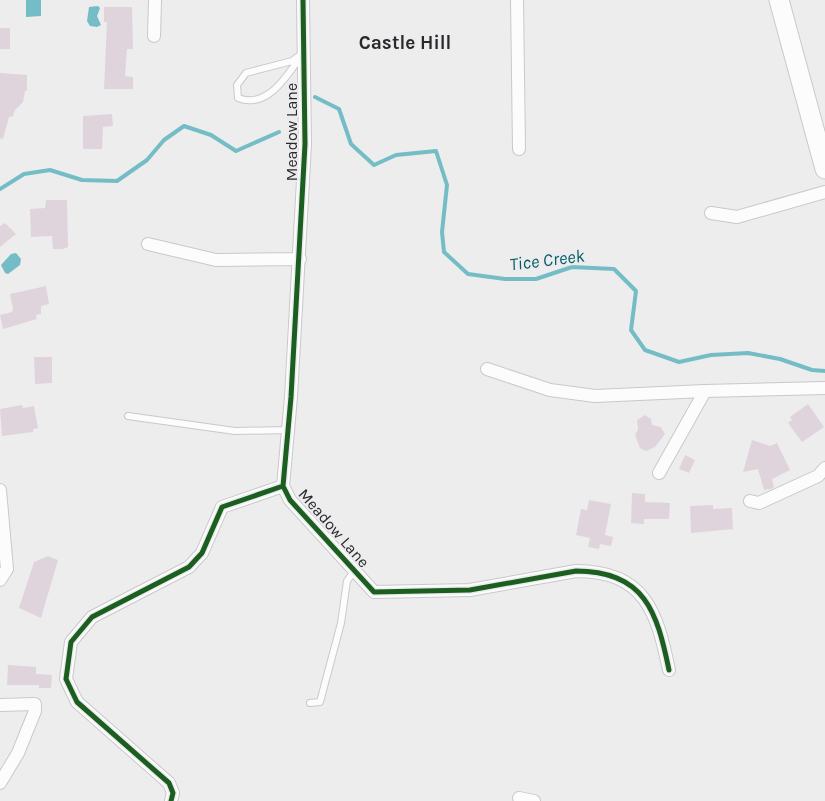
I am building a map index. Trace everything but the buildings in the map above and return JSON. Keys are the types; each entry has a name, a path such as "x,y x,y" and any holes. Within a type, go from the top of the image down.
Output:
{"street":[{"path":"154,0 154,36"},
{"name":"Meadow Lane","path":"302,0 305,144 300,259 283,486 290,500 374,592 470,590 576,572 608,574 627,582 647,603 660,627 669,670"},
{"path":"517,0 519,149"},
{"path":"779,0 824,160"},
{"path":"711,213 737,217 825,192"},
{"path":"148,244 216,260 300,259"},
{"path":"487,369 550,390 595,396 825,388"},
{"path":"659,473 705,391"},
{"path":"750,501 759,502 768,499 818,476 825,468"},
{"path":"172,801 173,792 169,783 77,702 66,679 71,642 92,617 189,567 202,553 222,507 283,486"},
{"path":"0,490 7,569 0,580"},
{"path":"0,705 35,704 35,710 18,753 0,783"},
{"path":"519,798 534,801"}],"lane":[{"path":"304,53 288,75 268,96 257,100 238,98 236,92 237,85 239,79 246,73 292,61 304,53"},
{"path":"128,416 235,431 287,430"},
{"path":"310,703 320,702 341,623 347,581 355,570"}],"water":[{"path":"26,0 41,0 41,16 26,17"},
{"path":"98,6 100,8 97,16 101,25 97,27 90,26 87,21 89,7"},
{"path":"16,253 21,259 20,265 8,274 5,273 1,265 11,254"}],"waterway":[{"name":"Tice Creek","path":"315,97 339,109 351,144 374,165 396,155 436,151 447,185 442,232 444,252 468,274 505,279 536,279 572,267 614,269 636,291 631,330 645,350 679,362 711,355 748,353 780,359 812,370 825,371"},
{"name":"Tice Creek","path":"0,189 24,174 50,170 82,180 117,181 147,160 164,140 184,126 211,135 236,151 279,132"}],"cycle path":[{"path":"303,0 305,144 291,397 283,486 290,500 374,592 470,590 576,571 599,573 618,578 633,587 644,599 652,613 659,630 669,670"},
{"path":"171,801 173,793 169,783 77,702 66,679 71,642 92,617 189,567 202,553 222,507 283,486"}],"district":[{"name":"Castle Hill","path":"405,43"}]}
